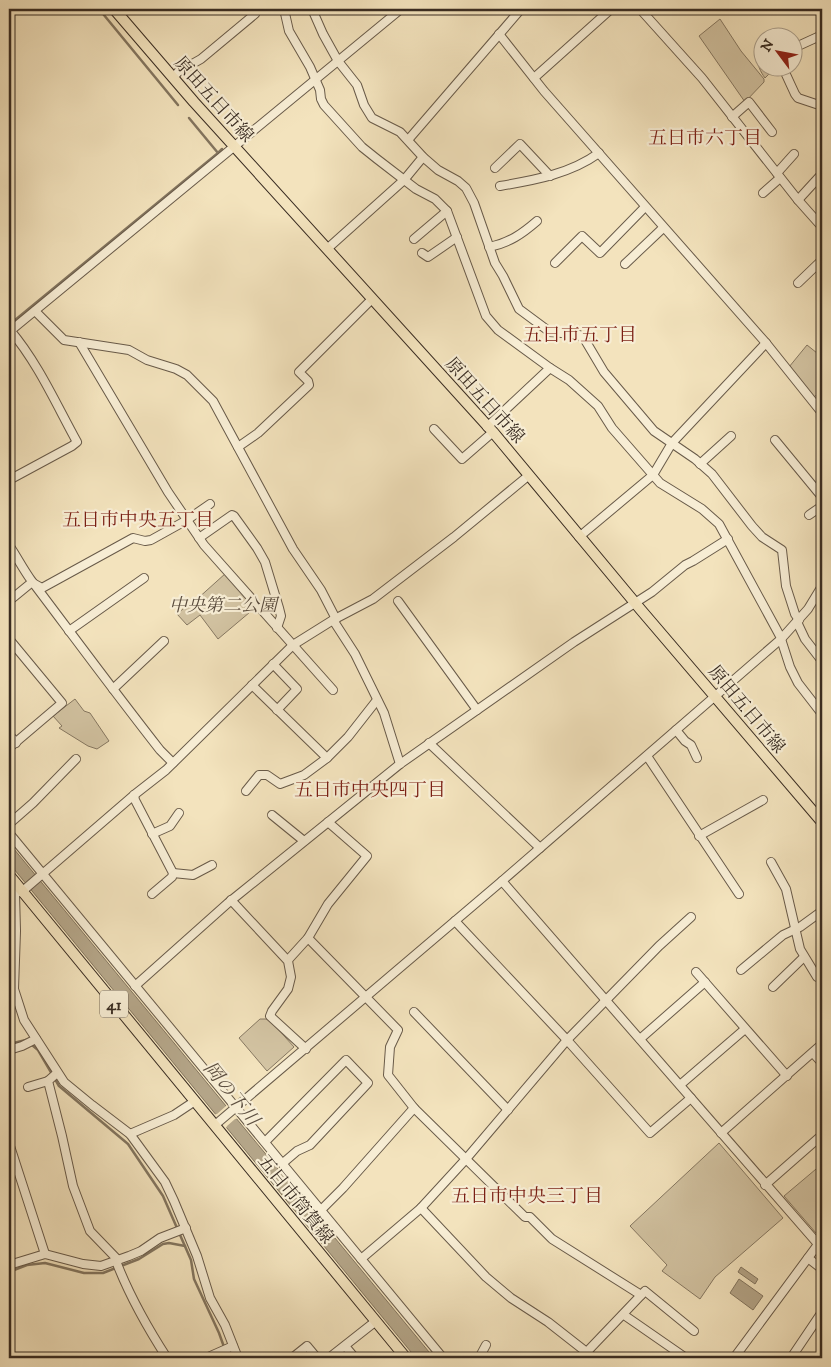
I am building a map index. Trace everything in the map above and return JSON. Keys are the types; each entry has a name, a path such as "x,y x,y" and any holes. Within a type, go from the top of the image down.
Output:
{"main road":[{"name":"原田五日市線","path":"114,9 234,147 490,430 822,822"},
{"name":"五日市筒賀線","path":"9,875 194,1101 217,1124 406,1358"}],"street":[{"path":"284,9 289,31 320,90 324,105 362,147 416,189 434,199 447,211 486,316 498,330 569,380 598,406 612,428 653,476 668,489 702,509 719,524 781,639 790,667 798,682 822,714"},
{"path":"312,9 323,34 338,60 357,85 364,105 372,118 400,132 438,170 458,181 466,188 474,203 495,263 519,309 550,332 573,334 584,340 604,372 654,431 712,474 762,537 786,551 786,586 795,614 805,639 822,660"},
{"path":"9,480 77,442 40,374 19,341 10,331 401,9"},
{"path":"408,140 521,9"},
{"path":"534,78 611,9"},
{"path":"640,9 702,78 778,176 822,227"},
{"path":"173,78 178,72 202,59 255,14"},
{"path":"499,34 534,78 663,228 766,343 822,413"},
{"path":"804,43 822,34"},
{"path":"788,78 798,98 822,106"},
{"path":"732,117 749,102 772,132"},
{"path":"494,168 520,144 550,176"},
{"path":"500,186 550,176 574,168 599,153"},
{"path":"763,193 794,154"},
{"path":"327,249 404,180 423,157"},
{"path":"798,200 820,176"},
{"path":"555,263 582,236 600,253 645,207"},
{"path":"416,235 447,211"},
{"path":"489,247 499,245 520,235 537,220"},
{"path":"625,264 663,228"},
{"path":"427,257 457,237"},
{"path":"798,283 822,260"},
{"path":"238,447 258,433 309,385 308,381 299,372 372,299"},
{"path":"35,311 64,340 128,350 147,360 176,369 187,375 213,401 299,561 321,590 355,654 384,713 400,764"},
{"path":"79,342 186,520 199,538 334,690"},
{"path":"580,537 653,476 672,443 766,343"},
{"path":"434,429 462,459 550,368"},
{"path":"700,464 731,436"},
{"path":"775,440 822,497"},
{"path":"238,1358 231,1347 225,1325 210,1298 197,1256 165,1182 130,1134 69,1087 32,1041 14,988 15,894 42,875 173,763 293,645 335,619 373,599 454,537 528,476"},
{"path":"33,583 42,588 134,538 145,541 151,540 210,504"},
{"path":"810,515 822,506"},
{"path":"199,538 232,515 234,516 257,548 264,562 281,616 278,628"},
{"path":"135,986 231,900 400,764 574,642 652,592 685,565 728,539"},
{"path":"9,545 33,583 69,631 160,750 173,763"},
{"path":"69,631 144,578"},
{"path":"9,601 33,583"},
{"path":"217,1124 502,881 781,639 798,621 822,587"},
{"path":"398,601 477,710"},
{"path":"9,639 62,704 9,748"},
{"path":"113,689 164,642"},
{"path":"273,664 297,689 277,710"},
{"path":"252,685 327,758"},
{"path":"246,791 259,775 267,775 280,784 304,775 327,758 348,737 377,700"},
{"path":"676,730 691,745 697,758"},
{"path":"9,734 16,743"},
{"path":"430,743 540,848"},
{"path":"647,756 739,894"},
{"path":"9,824 33,803 76,759"},
{"path":"134,795 173,873"},
{"path":"699,836 764,800"},
{"path":"152,834 170,826 180,813"},
{"path":"272,815 304,842"},
{"path":"288,960 308,938 328,904 366,856 328,822"},
{"path":"9,833 235,1109 283,1163 443,1358"},
{"path":"771,862 786,890 804,957 817,977"},
{"path":"173,873 193,875 212,865"},
{"path":"152,894 172,877 173,873"},
{"path":"502,881 766,1185 820,1241 734,1358"},
{"path":"231,900 288,960 291,972 288,989 270,1016 306,1049"},
{"path":"741,970 783,935 822,911"},
{"path":"361,1258 420,1208 466,1159 567,1040 659,946 692,917"},
{"path":"455,921 567,1040 650,1133 691,1098"},
{"path":"308,938 398,1030 390,1047 388,1075 414,1108 525,1216 530,1217 552,1239 641,1295"},
{"path":"778,986 804,957"},
{"path":"696,972 787,1076"},
{"path":"640,1039 705,982"},
{"path":"414,1012 508,1110"},
{"path":"680,1085 745,1029"},
{"path":"9,1050 32,1041"},
{"path":"721,1133 822,1044"},
{"path":"814,1053 822,1063"},
{"path":"265,1142 346,1060 368,1083 310,1145 297,1151 283,1163"},
{"path":"28,1087 48,1080 57,1073"},
{"path":"48,1080 72,1186 90,1231 117,1264 149,1330 167,1358"},
{"path":"130,1134 174,1115 194,1101"},
{"path":"320,1210 343,1188 414,1108"},
{"path":"766,1185 822,1134"},
{"path":"9,1144 45,1254"},
{"path":"420,1208 499,1288 548,1322 584,1356 594,1358"},
{"path":"9,1265 45,1254 91,1266 117,1264 160,1238 185,1229"},
{"path":"808,1258 822,1269"},
{"path":"584,1356 619,1317 645,1292 694,1331"},
{"path":"624,1314 681,1357"},
{"path":"791,1358 821,1316"},
{"path":"330,1358 376,1321"},
{"path":"479,1358 486,1345"},
{"path":"292,1358 307,1346 317,1358"},
{"path":"345,1346 355,1358"},
{"path":"206,1358 231,1347"}],"green space":[{"path":"720,19 754,67 754,78 764,79 764,82 745,102 699,36"},
{"path":"807,345 822,357 822,390 812,399 789,367"},
{"name":"中央第二公園","path":"226,573 256,607 218,639 200,615 187,625 177,614 184,608 186,609"},
{"path":"75,699 84,711 90,713 109,741 97,749 88,746 59,728 62,726 53,716"},
{"path":"260,1019 269,1019 294,1047 267,1071 239,1038"},
{"path":"719,1143 783,1218 715,1277 700,1299 662,1271 667,1265 630,1226"},
{"path":"822,1164 822,1225 816,1233 784,1196"}],"shaded area":[{"path":"9,843 434,1358 416,1358 9,863"},
{"path":"741,1267 758,1279 755,1284 738,1272"},
{"path":"739,1279 763,1296 753,1310 730,1293"}],"pier":[{"path":"227,1103 240,1118 235,1119 227,1126 225,1131 212,1115 217,1114"}],"waterway":[{"path":"99,9 178,105"},
{"path":"189,118 218,153 222,149"},
{"path":"9,325 218,153"},
{"path":"9,1044 26,1040 38,1050 59,1086 128,1144 163,1196 191,1260 194,1279 219,1333 228,1358"},
{"path":"9,1272 27,1265 45,1263 84,1273 103,1273 139,1259 163,1244 169,1243 185,1246"}],"district":[{"name":"五日市六丁目","path":"705,137"},
{"name":"五日市五丁目","path":"580,334"},
{"name":"五日市中央五丁目","path":"138,519"},
{"name":"五日市中央四丁目","path":"370,789"},
{"name":"五日市中央三丁目","path":"527,1195"}],"water label":[{"name":"岡の下川","path":"232,1093"}]}
